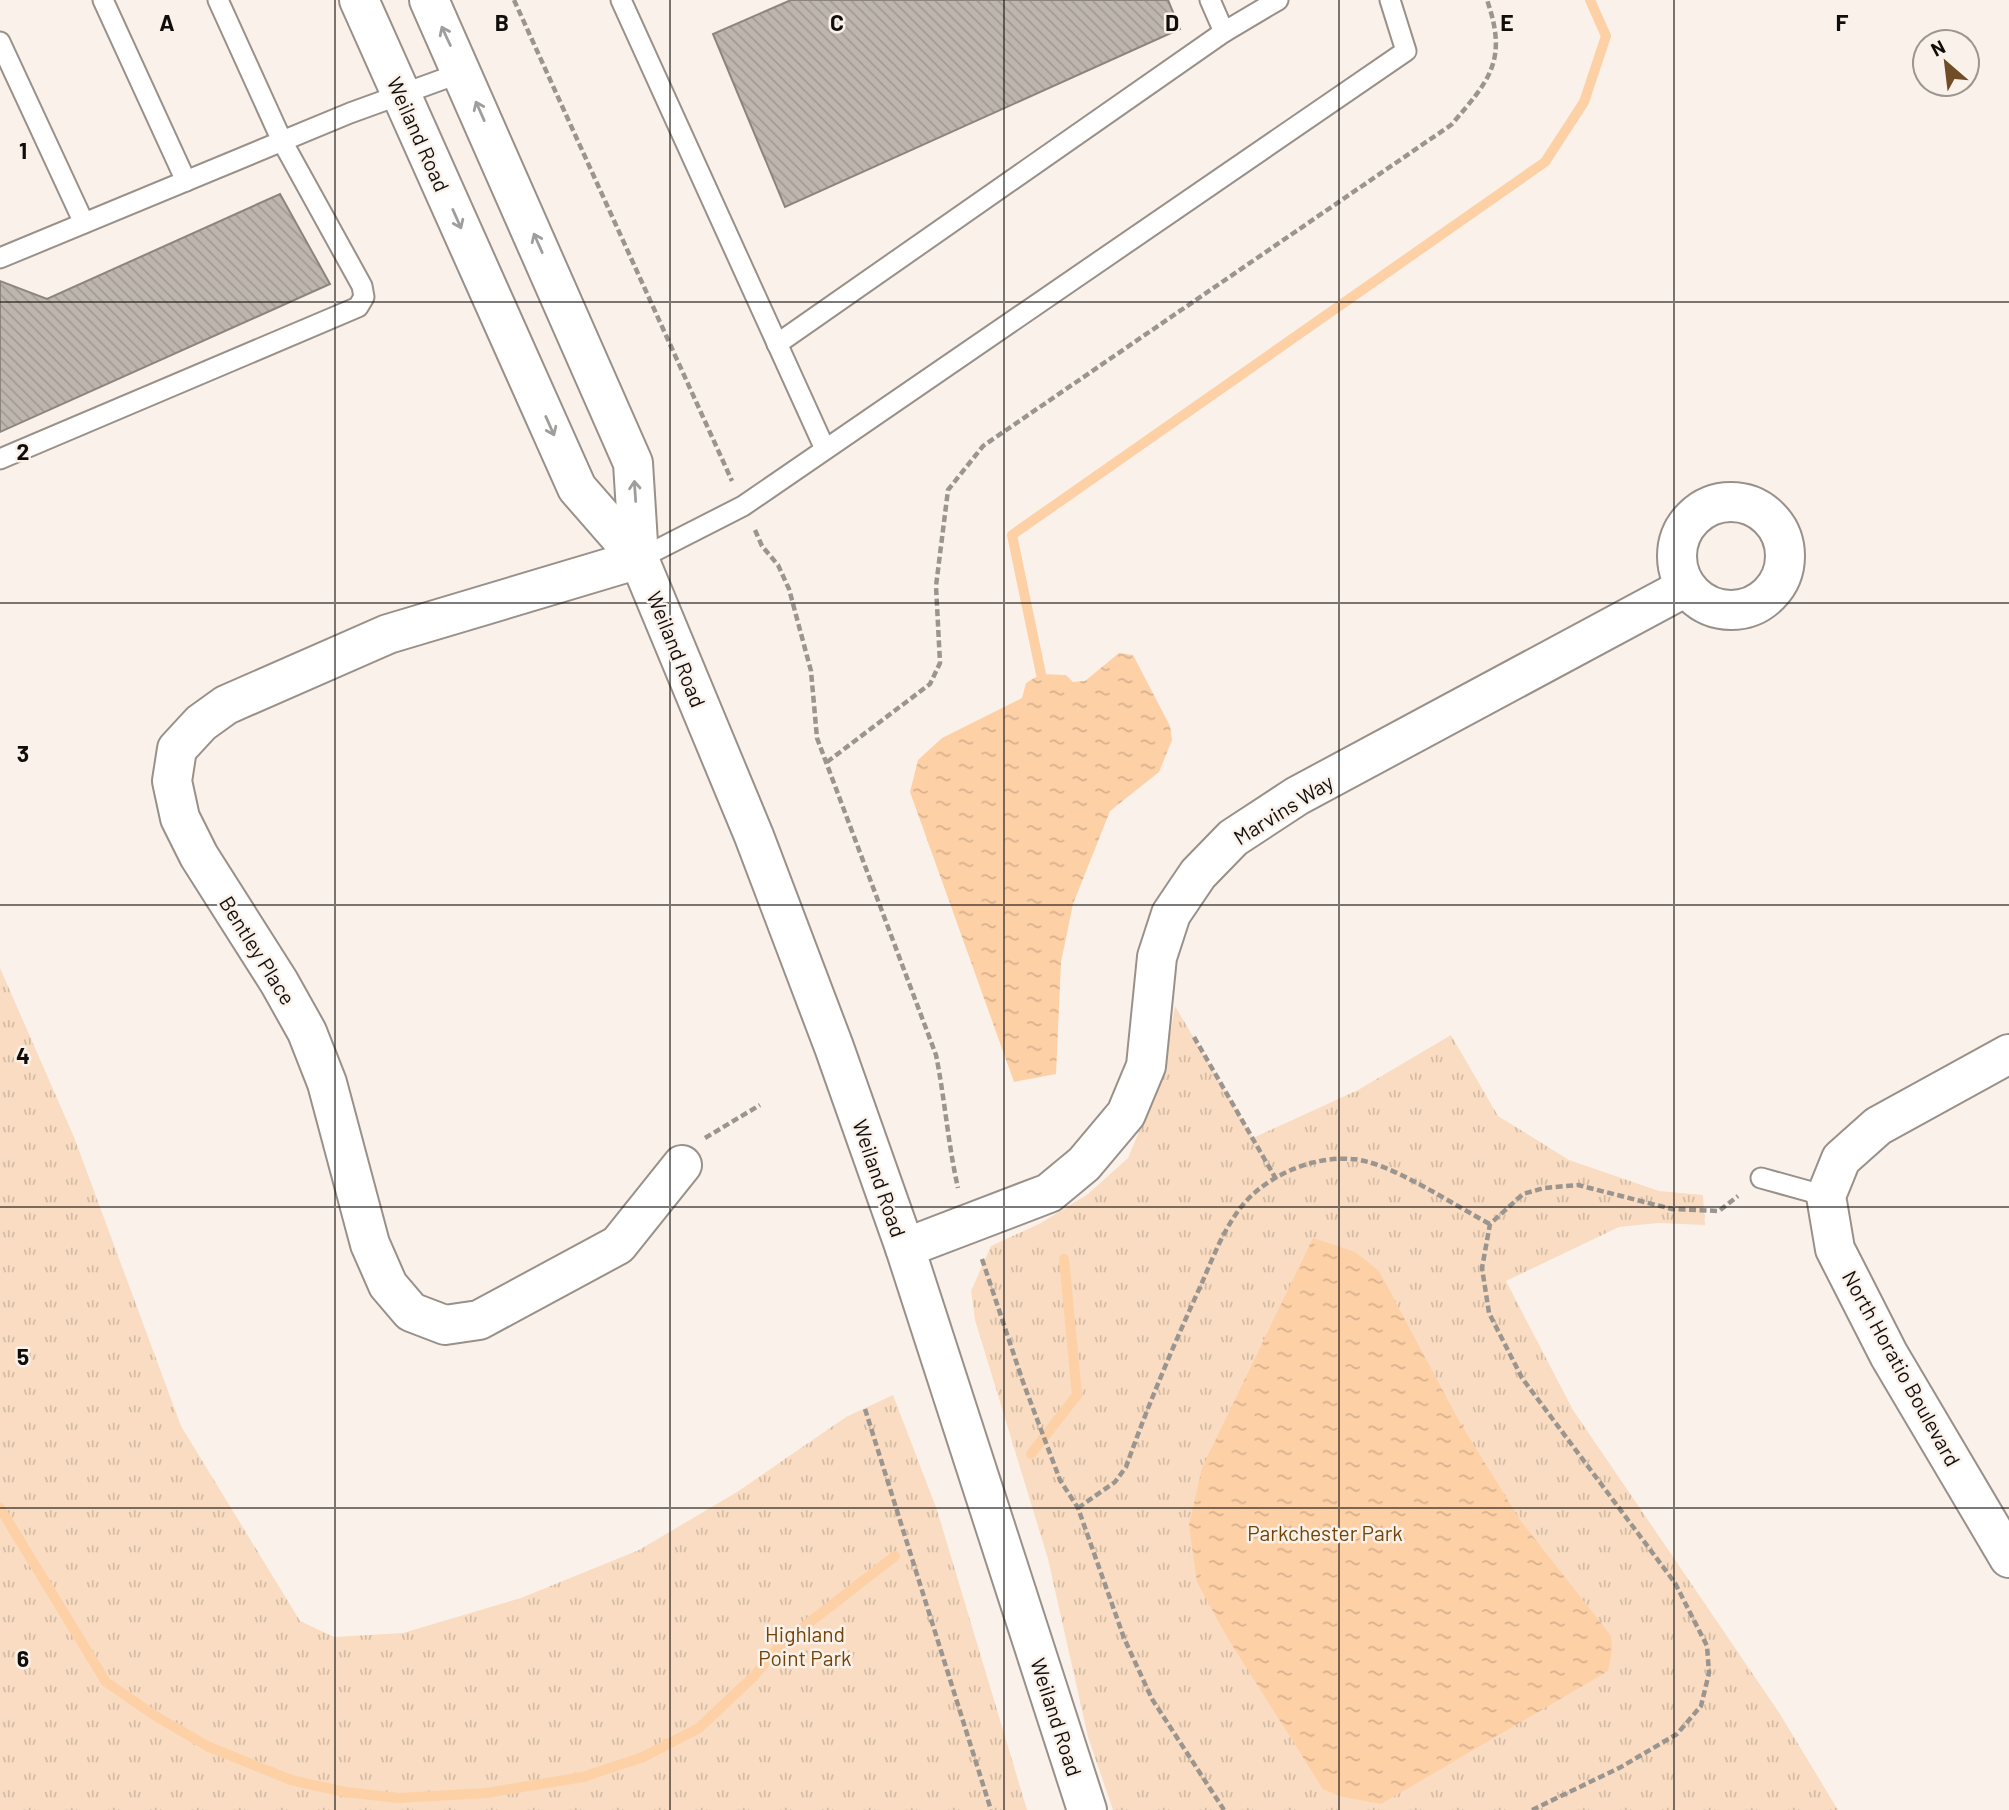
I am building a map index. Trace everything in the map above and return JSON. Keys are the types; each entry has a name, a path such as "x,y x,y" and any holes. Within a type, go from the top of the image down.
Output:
{"street":[{"name":"Weiland Road","path":"359,0 577,488 639,559 754,836 834,1047 905,1248 1087,1810"},
{"name":"Weiland Road","path":"429,0 634,463 639,559"},
{"name":"Bentley Place","path":"639,559 388,634 226,705 201,723 177,749 172,780 180,818 199,856 279,982 307,1032 327,1083 370,1244 388,1285 411,1312 444,1325 479,1321 618,1245 682,1165"},
{"name":"Marvins Way","path":"905,1248 1049,1193 1084,1164 1126,1114 1146,1066 1157,957 1171,914 1198,874 1233,838 1297,796 1686,587"},
{"path":"1826,1196 1841,1158 1878,1126 2009,1054"},
{"name":"North Horatio Boulevard","path":"1826,1196 1835,1250 1889,1355 2009,1558"}],"lane":[{"path":"103,0 186,181"},
{"path":"0,459 358,307 364,297 362,286 282,141 218,0"},
{"path":"621,0 825,449"},
{"path":"1210,0 1224,32"},
{"path":"777,344 1224,32 1278,0"},
{"path":"639,559 743,506 1405,51 1390,0"},
{"path":"0,42 84,223"},
{"path":"0,258 282,141 463,72"},
{"path":"1761,1178 1826,1196"}],"path":[{"path":"514,0 743,506 762,546 778,565 789,589 811,671 817,738 936,1055 945,1101 948,1141 966,1223 984,1265 1023,1382 1060,1480 1078,1508 1117,1623 1152,1699 1224,1810"},
{"path":"827,762 930,684 940,663 936,586 948,490 983,446 1451,125 1477,96 1497,59 1496,24 1487,0"},
{"path":"1194,1037 1276,1179"},
{"path":"682,1165 695,1144 760,1105"},
{"path":"1078,1508 1115,1482 1126,1466 1178,1336 1224,1234 1250,1198 1276,1179 1320,1160 1353,1158 1379,1165 1490,1224"},
{"path":"1532,1810 1620,1767 1677,1734 1701,1706 1709,1673 1707,1646 1675,1583 1522,1378 1489,1313 1482,1268 1490,1224 1523,1194 1544,1188 1578,1185 1672,1209 1719,1211 1761,1178"},
{"path":"865,1409 991,1810"}],"green space":[{"name":"Highland Point Park","path":"0,968 74,1137 181,1426 300,1621 334,1637 403,1633 521,1598 639,1550 737,1492 846,1417 893,1395 937,1510 1027,1810 0,1810"},
{"name":"Parkchester Park","path":"1175,1006 1253,1138 1358,1090 1451,1035 1498,1116 1569,1160 1659,1191 1703,1195 1705,1225 1658,1223 1619,1227 1506,1281 1573,1410 1780,1714 1838,1810 1113,1810 1088,1737 1048,1559 975,1320 971,1291 991,1246 1041,1223 1088,1194 1128,1158 1163,1075"}],"water":[{"path":"1119,653 1133,655 1170,726 1172,740 1159,772 1110,811 1073,904 1061,962 1056,1074 1014,1082 910,792 918,760 942,738 1022,698 1026,683 1041,674 1066,675 1073,682 1085,681"},
{"path":"1313,1238 1355,1252 1379,1271 1459,1421 1520,1520 1611,1636 1612,1649 1608,1671 1381,1804 1339,1796 1323,1789 1227,1637 1197,1582 1189,1525 1202,1468"}],"building":[{"path":"791,0 1168,0 1180,29 785,207 713,34"},
{"path":"280,194 330,284 0,432 0,281 47,299"}],"waterway":[{"path":"1041,674 1012,535 1545,162 1584,102 1606,36 1590,0"},
{"path":"1031,1454 1077,1395 1064,1259"},
{"path":"0,1508 106,1682 157,1717 209,1747 291,1780 345,1792 398,1798 486,1793 583,1777 643,1757 699,1728 754,1676 779,1646 895,1556"}]}
